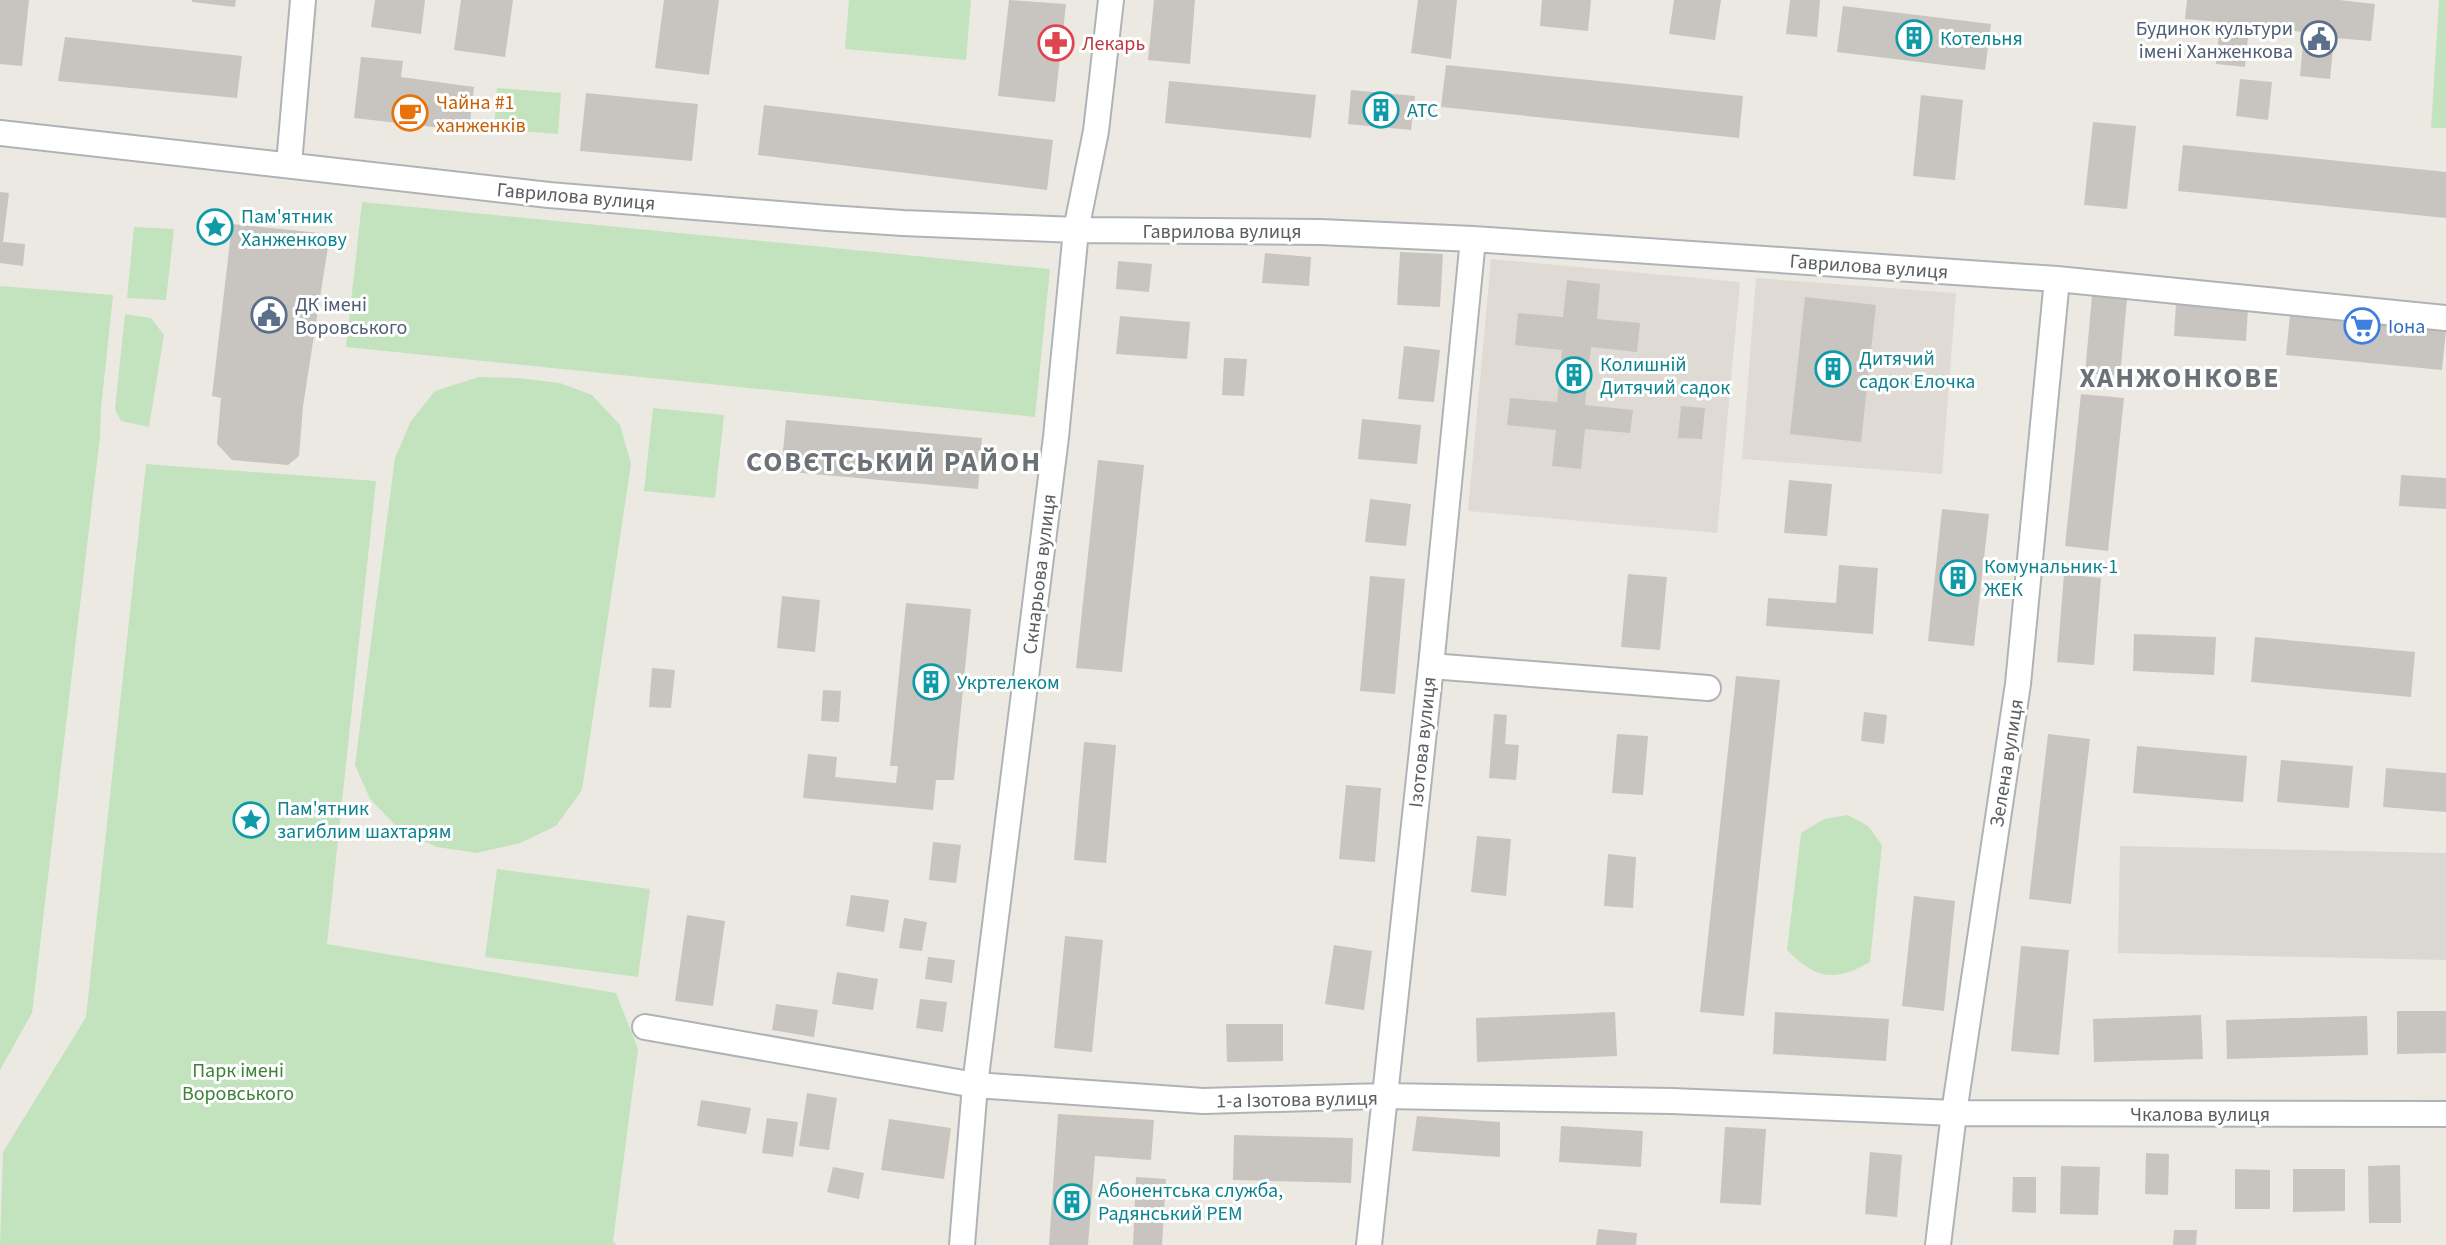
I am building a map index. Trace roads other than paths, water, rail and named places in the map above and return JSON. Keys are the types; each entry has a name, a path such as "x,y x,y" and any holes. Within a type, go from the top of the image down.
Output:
{"street":[{"path":"289,164 303,0"},
{"name":"Скнарьова вулиця","path":"962,1245 975,1085 1054,453 1076,230 1096,131 1111,0"},
{"name":"Гаврилова вулиця","path":"0,133 549,195 903,223 1076,230 1320,232 1473,239 2057,279 2446,318"},
{"name":"Ізотова вулиця","path":"1369,1245 1473,239"},
{"name":"Зелена вулиця","path":"1938,1245 1954,1113 2018,684 2057,279"},
{"path":"1431,666 1708,688"},
{"name":"1-а Ізотова вулиця","path":"645,1027 975,1085 1203,1101 1384,1096 1672,1101 1954,1113"},
{"name":"Чкалова вулиця","path":"1954,1113 2446,1114"}],"place":[{"name":"Котельня","path":"1914,38"},
{"name":"Будинок культури імені Ханженкова","path":"2319,39"},
{"name":"Лекарь","path":"1056,43"},
{"name":"АТС","path":"1381,110"},
{"name":"Чайна #1 ханженків","path":"410,113"},
{"name":"Пам'ятник Ханженкову","path":"215,227"},
{"name":"ДК імені Воровського","path":"269,315"},
{"name":"Іона","path":"2362,326"},
{"name":"Дитячий садок Елочка","path":"1833,369"},
{"name":"Колишній Дитячий садок","path":"1574,375"},
{"name":"Комунальник-1 ЖЕК","path":"1958,578"},
{"name":"Укртелеком","path":"931,682"},
{"name":"Пам'ятник загиблим шахтарям","path":"251,820"},
{"name":"Абонентська служба, Радянський РЕМ","path":"1072,1202"}],"district":[{"name":"ХАНЖОНКОВЕ","path":"2180,377"},
{"name":"СОВЄТСЬКИЙ РАЙОН","path":"894,461"}],"park label":[{"name":"Парк імені Воровського","path":"238,1082"}]}
